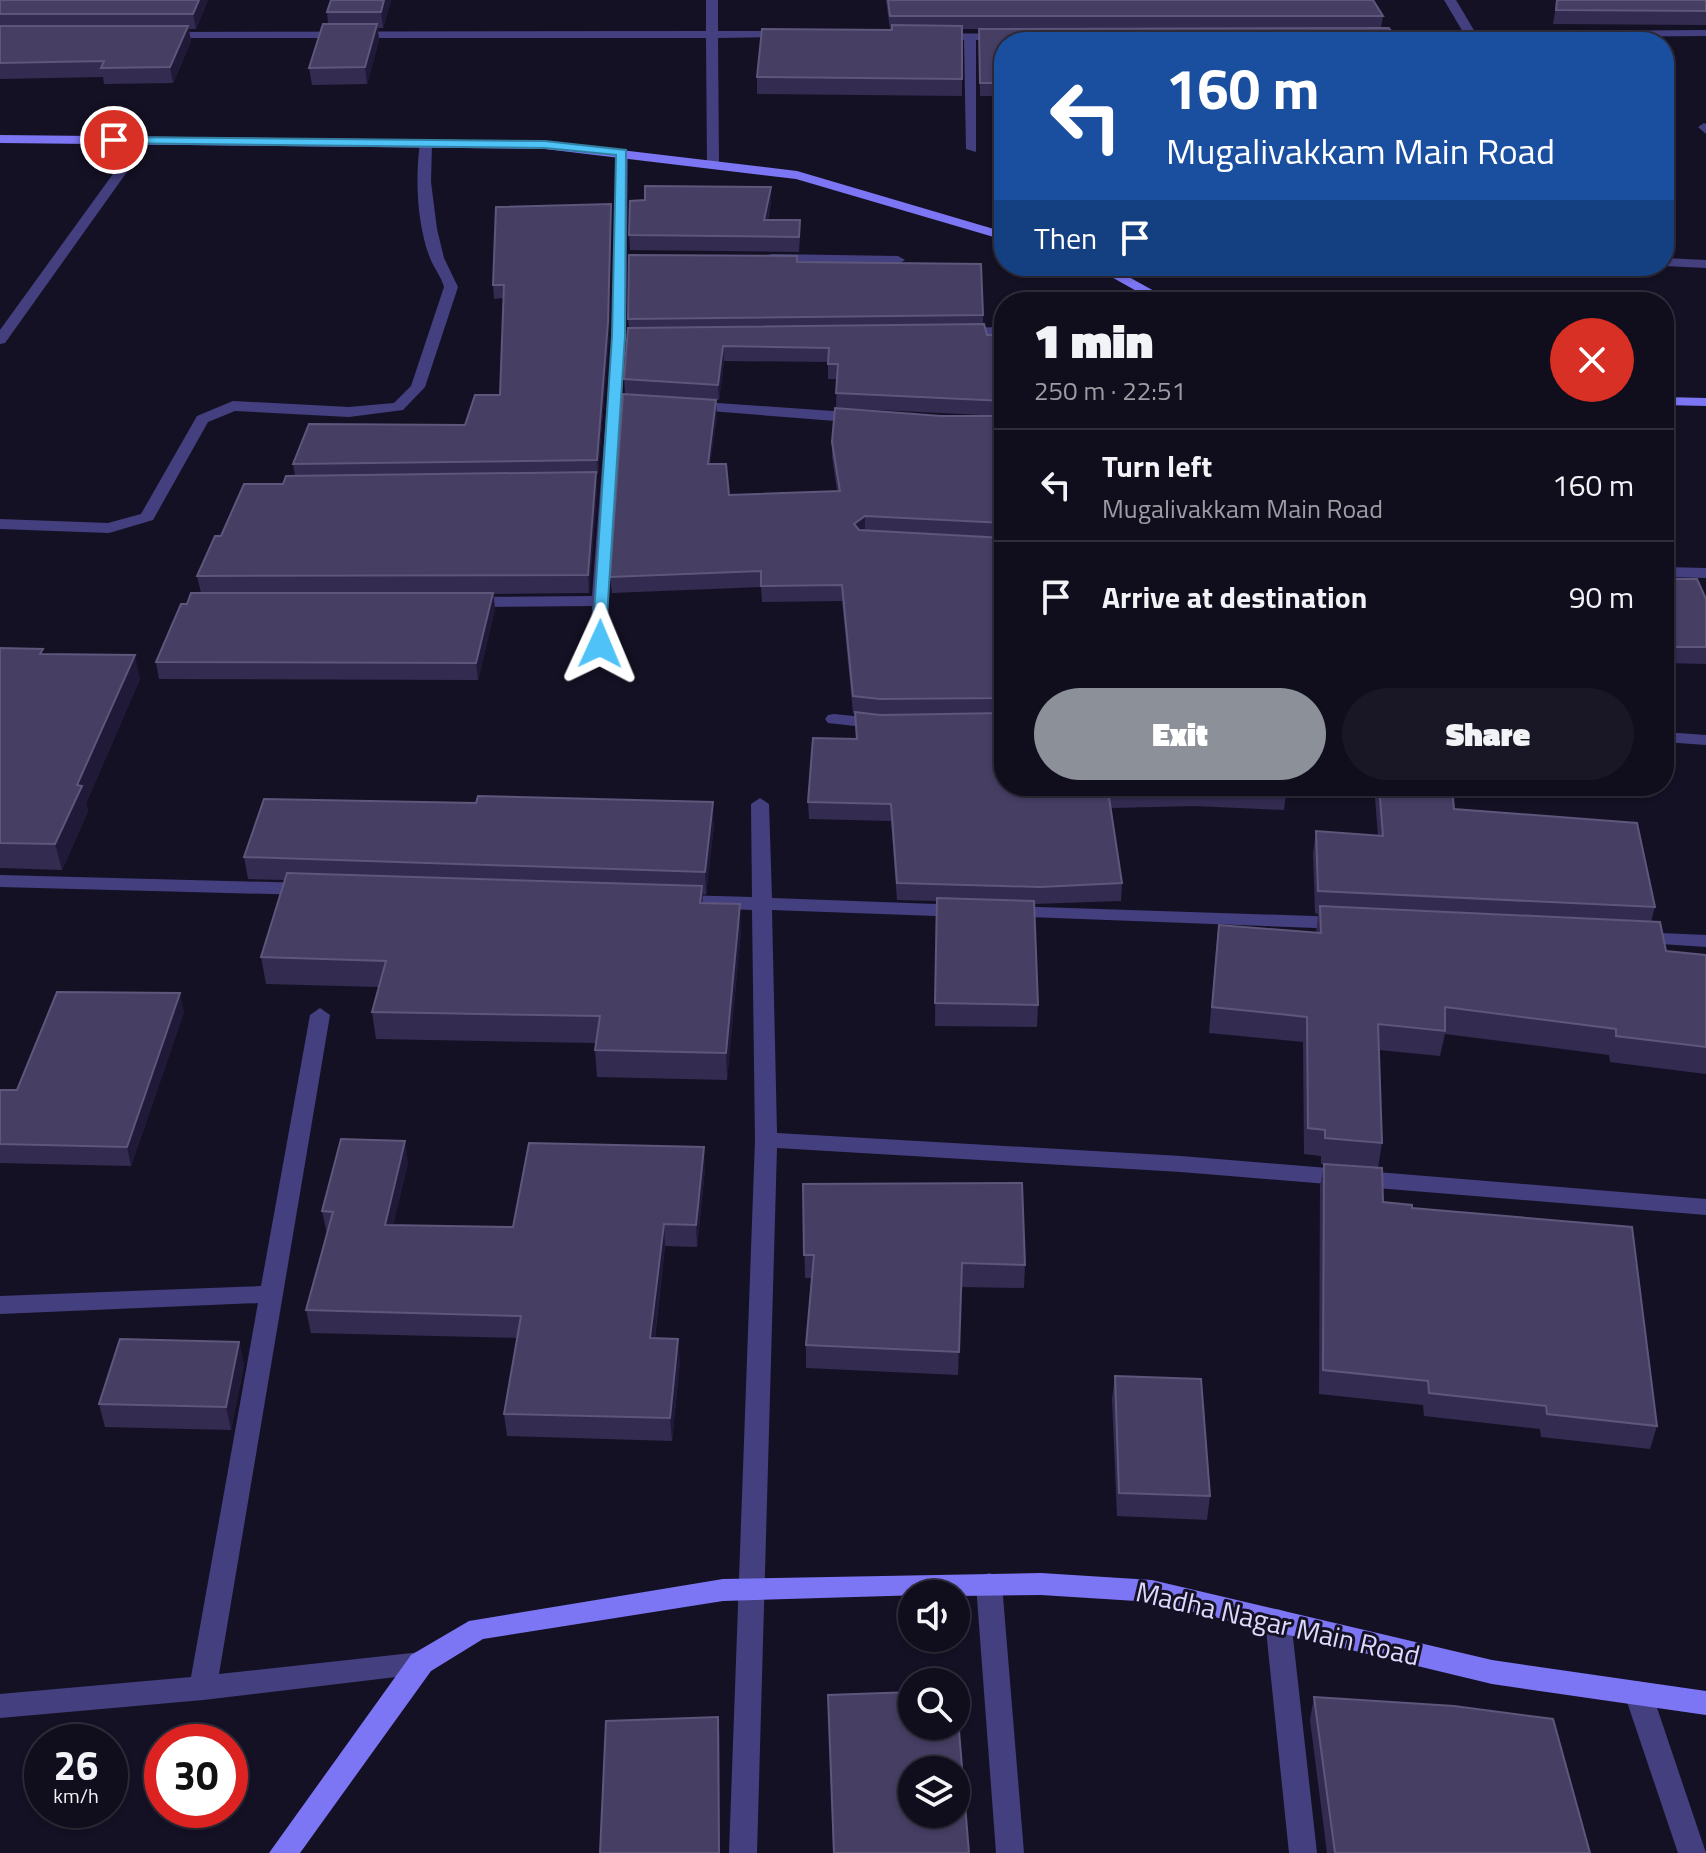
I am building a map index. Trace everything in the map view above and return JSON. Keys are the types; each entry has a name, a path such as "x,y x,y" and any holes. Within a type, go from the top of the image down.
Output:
{"street":[{"path":"712,0 713,164"},
{"path":"1450,0 1469,32"},
{"path":"1674,33 1706,33"},
{"path":"143,35 804,34"},
{"path":"924,36 994,37"},
{"path":"970,37 972,149"},
{"path":"0,139 545,145 797,175 994,233"},
{"path":"0,340 143,141"},
{"path":"0,524 109,528 147,517 202,419 233,406 349,412 398,407 418,387 451,287 448,271 436,256 422,162 426,143"},
{"path":"600,644 600,482 621,402 626,336 628,257 622,153"},
{"path":"759,258 898,260"},
{"path":"1674,262 1706,264"},
{"path":"1118,276 1148,292"},
{"path":"942,332 994,331"},
{"path":"1674,401 1706,402"},
{"path":"676,406 878,419"},
{"path":"1674,572 1706,573"},
{"path":"458,602 600,601"},
{"path":"834,719 896,723"},
{"path":"1674,738 1706,740"},
{"path":"743,1853 766,1140 760,804"},
{"path":"0,881 321,889"},
{"path":"655,901 1363,924"},
{"path":"1613,936 1706,941"},
{"path":"203,1688 320,1015"},
{"path":"766,1140 1181,1164 1706,1207"},
{"path":"0,1305 271,1294"},
{"path":"989,1584 1010,1853"},
{"name":"Madha Nagar Main Road","path":"283,1853 421,1663 478,1629 723,1590 1041,1584 1152,1591 1492,1672 1706,1703"},
{"path":"1278,1620 1303,1853"},
{"path":"0,1706 203,1688 421,1663"},
{"path":"1638,1693 1692,1853"}],"building":[{"path":"0,0 199,0 193,14 0,14"},
{"path":"331,0 384,0 381,12 327,12"},
{"path":"888,0 1373,0 1383,16 890,16"},
{"path":"1557,0 1706,0 1706,11 1556,10"},
{"path":"323,24 377,24 365,67 309,68"},
{"path":"892,25 962,26 962,79 757,77 762,29 892,30"},
{"path":"0,26 188,26 170,67 101,68 104,61 0,63"},
{"path":"1389,28 1392,32 994,32 994,83 980,83 979,29"},
{"path":"645,186 771,187 764,220 800,220 799,237 629,235 630,201 645,200"},
{"path":"611,204 608,322 597,460 293,464 309,424 465,425 475,395 500,395 504,285 493,285 496,207"},
{"path":"629,255 797,256 797,262 981,264 983,315 628,319"},
{"path":"984,324 987,335 994,335 994,401 836,393 838,364 828,364 829,348 723,346 718,385 624,379 628,328"},
{"path":"623,394 716,400 708,464 726,464 729,495 840,491 832,442 835,408 941,416 994,416 994,522 865,516 854,524 859,530 994,537 994,698 880,699 853,696 842,585 761,586 761,571 610,577"},
{"path":"596,472 588,575 197,576 215,536 221,536 244,484 283,484 286,476"},
{"path":"1674,579 1697,579 1706,599 1706,647 1674,647"},
{"path":"191,593 493,593 476,663 156,662 181,604 187,604"},
{"path":"0,648 43,649 40,654 135,655 77,785 82,786 55,844 0,843"},
{"path":"855,712 880,715 994,713 994,796 1109,796 1122,883 1040,887 897,883 891,804 808,802 813,738 857,739"},
{"path":"478,796 713,802 705,872 244,857 264,799 476,803"},
{"path":"1380,796 1453,796 1454,809 1637,823 1655,907 1318,891 1316,831 1383,836"},
{"path":"287,873 702,886 700,903 740,904 726,1053 595,1050 600,1016 372,1012 386,961 261,957"},
{"path":"937,898 1034,901 1038,1005 935,1003"},
{"path":"1320,906 1660,922 1666,951 1706,955 1706,1047 1616,1036 1616,1029 1445,1007 1445,1031 1378,1024 1382,1143 1325,1138 1325,1130 1308,1128 1307,1017 1212,1007 1219,925 1321,933"},
{"path":"57,992 180,993 127,1147 0,1144 0,1090 17,1090"},
{"path":"341,1139 405,1141 385,1225 513,1227 529,1143 704,1147 696,1225 664,1224 650,1338 678,1339 670,1418 504,1414 521,1316 306,1310 333,1212 322,1211"},
{"path":"1324,1164 1382,1168 1383,1202 1412,1205 1412,1208 1632,1227 1657,1426 1547,1414 1546,1406 1429,1393 1428,1381 1323,1370"},
{"path":"1022,1183 1025,1265 962,1263 959,1352 806,1345 814,1255 804,1255 803,1184"},
{"path":"120,1339 239,1342 226,1407 99,1404"},
{"path":"1115,1376 1201,1379 1210,1496 1119,1493"},
{"path":"898,1692 898,1740 960,1740 961,1756 898,1756 898,1828 967,1828 969,1853 834,1853 828,1695"},
{"path":"1314,1697 1454,1706 1553,1719 1590,1853 1335,1853"},
{"path":"718,1717 719,1853 600,1853 606,1721"}],"route":[{"path":"114,140 545,145 622,153 619,336 600,601 600,644"}]}
